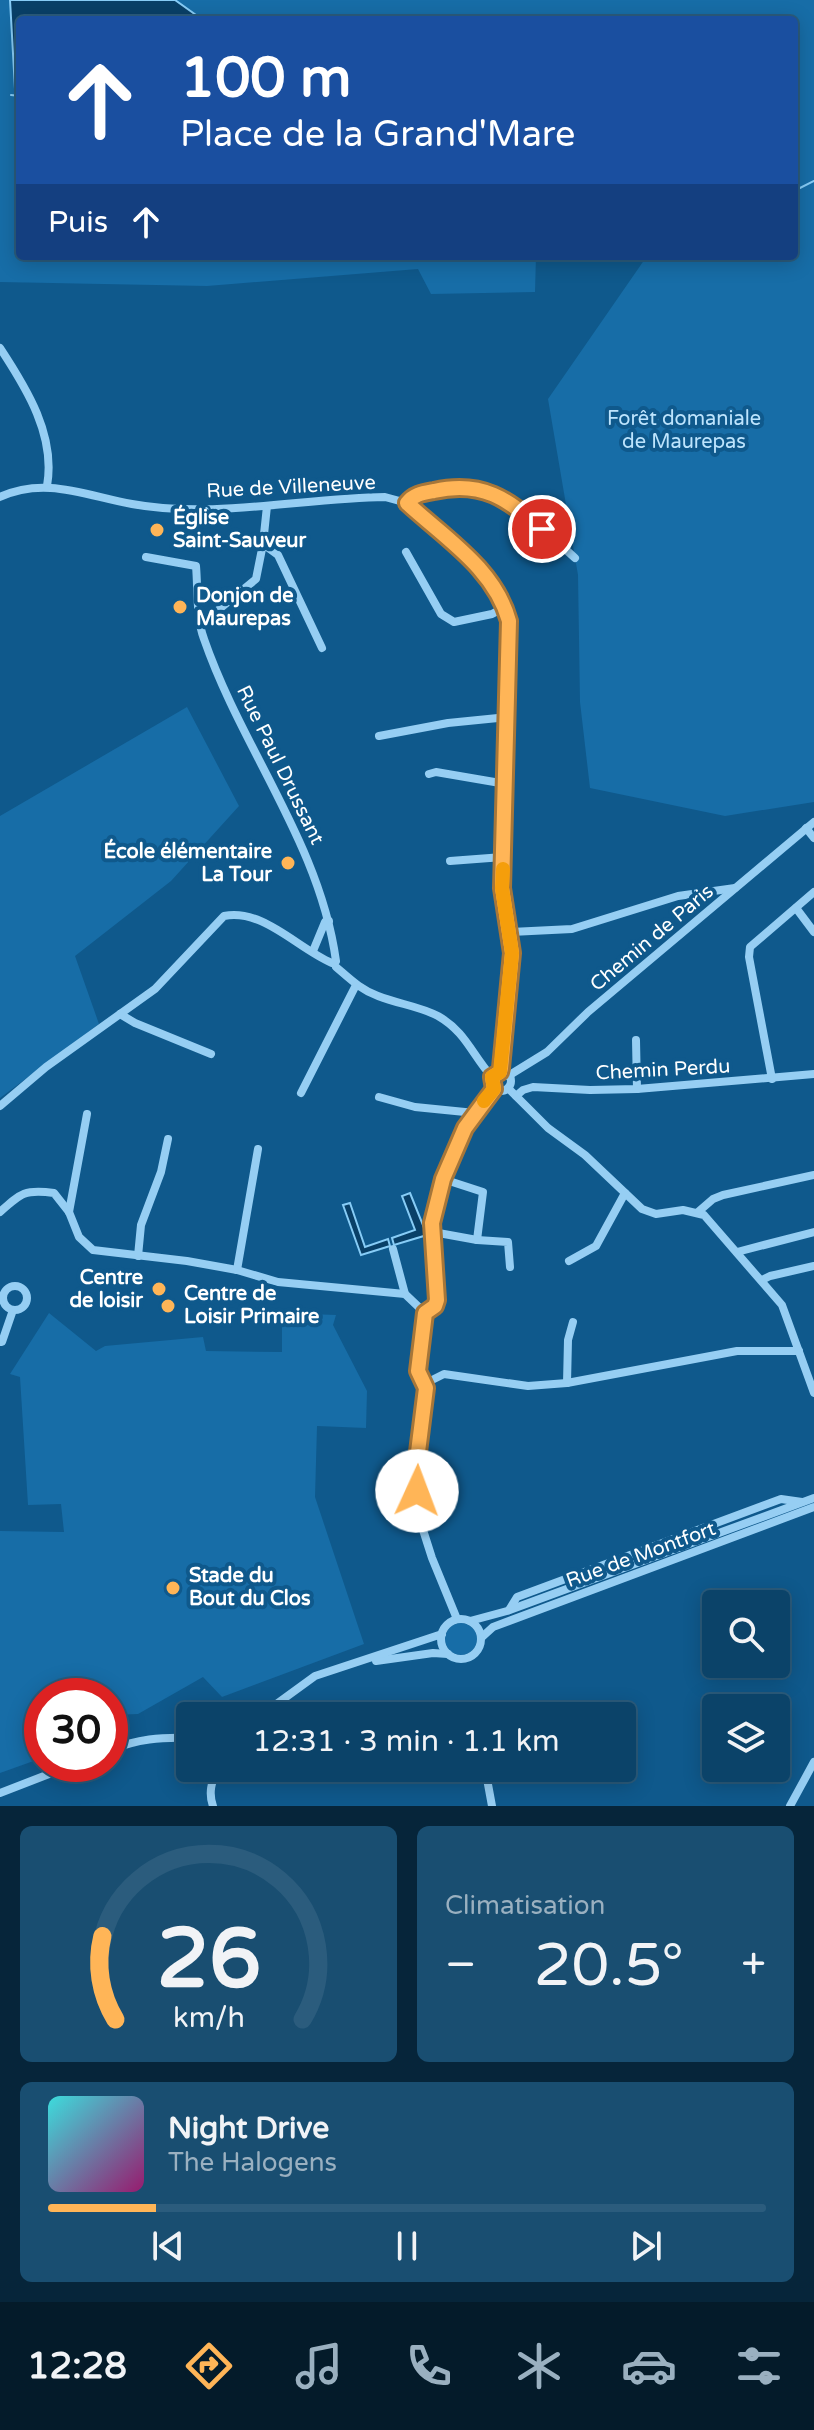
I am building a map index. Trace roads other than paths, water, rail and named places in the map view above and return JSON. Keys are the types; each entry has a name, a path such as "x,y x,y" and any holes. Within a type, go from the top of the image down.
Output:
{"street":[{"path":"0,348 25,386 38,418 50,460 47,486"},
{"name":"Rue de Villeneuve","path":"0,497 27,488 47,486 140,506 267,506 363,497 385,497 407,503"},
{"path":"457,1619 416,1508 418,1452 426,1383 418,1371 425,1313 435,1306 437,1300 432,1223 443,1179 451,1156 500,1075 512,953 502,888 509,621 493,584 483,572 407,503 413,495 447,488 494,493 514,504 575,558"},
{"path":"201,624 256,579 267,506"},
{"path":"263,544 278,555 322,648"},
{"path":"406,552 441,614 454,622 492,614 505,607"},
{"name":"Rue Paul Drussant","path":"146,557 196,566 203,637 314,873 329,921 335,964"},
{"path":"379,736 448,723 508,717"},
{"path":"429,774 436,772 506,784"},
{"path":"810,825 814,838"},
{"name":"Chemin de Paris","path":"500,1075 547,1052 588,1012 810,825"},
{"path":"450,861 503,857"},
{"path":"511,932 572,929 678,896 735,888"},
{"path":"772,1079 749,957 750,947 814,892"},
{"path":"796,908 814,932"},
{"path":"0,1106 46,1067 155,989 224,916 237,914 255,919 313,951 335,964 356,985 376,996 414,1005 440,1017 463,1035 510,1083 508,1088"},
{"path":"313,951 325,922 329,921"},
{"path":"301,1093 356,985"},
{"path":"120,1014 211,1054"},
{"path":"636,1040 637,1089"},
{"name":"Chemin Perdu","path":"516,1096 533,1087 637,1089 814,1074"},
{"path":"494,1089 500,1091 508,1088"},
{"path":"508,1088 548,1128 585,1155 642,1209 656,1214 683,1210 698,1212 782,1305 814,1393"},
{"path":"379,1097 415,1107 475,1113"},
{"path":"69,1212 87,1114"},
{"path":"138,1256 141,1225 161,1172 168,1139"},
{"path":"237,1270 258,1149"},
{"path":"698,1212 723,1195 814,1175"},
{"path":"443,1179 483,1192 477,1240"},
{"path":"0,1212 19,1194 36,1191 54,1193 69,1212 79,1237 93,1250 237,1270 278,1282 405,1294"},
{"path":"569,1261 596,1246 625,1193"},
{"path":"433,1232 508,1242 510,1267"},
{"path":"737,1252 814,1232"},
{"path":"393,1249 405,1294 425,1313"},
{"path":"762,1280 814,1266"},
{"path":"0,1342 6,1306"},
{"path":"567,1383 568,1340 573,1322"},
{"path":"426,1383 444,1374 528,1386 567,1383 737,1351 799,1351"},
{"name":"Rue de Montfort","path":"470,1621 507,1611 517,1597 781,1499 803,1502 814,1498"},
{"name":"Rue de Montfort","path":"482,1637 493,1627 814,1507"},
{"path":"351,1665 433,1653 448,1654 458,1659 470,1657 479,1649 482,1637 476,1625 457,1619 448,1624 441,1642 448,1654"},
{"path":"279,1702 315,1676 442,1634"},
{"path":"128,1743 156,1737 176,1738"},
{"path":"790,1806 814,1762"},
{"path":"0,1793 28,1782"},
{"path":"212,1782 210,1797 213,1806"},
{"path":"488,1782 492,1806"}],"waterway":[{"path":"11,95 16,96"},
{"path":"798,189 814,181"}],"place":[{"name":"Église Saint-Sauveur","path":"157,530"},
{"name":"Donjon de Maurepas","path":"180,607"},
{"name":"École élémentaire La Tour","path":"288,863"},
{"name":"Centre de loisir","path":"159,1289"},
{"name":"Centre de Loisir Primaire","path":"168,1306"},
{"name":"Stade du Bout du Clos","path":"173,1588"}],"park label":[{"name":"Forêt domaniale de Maurepas","path":"684,430"}]}
